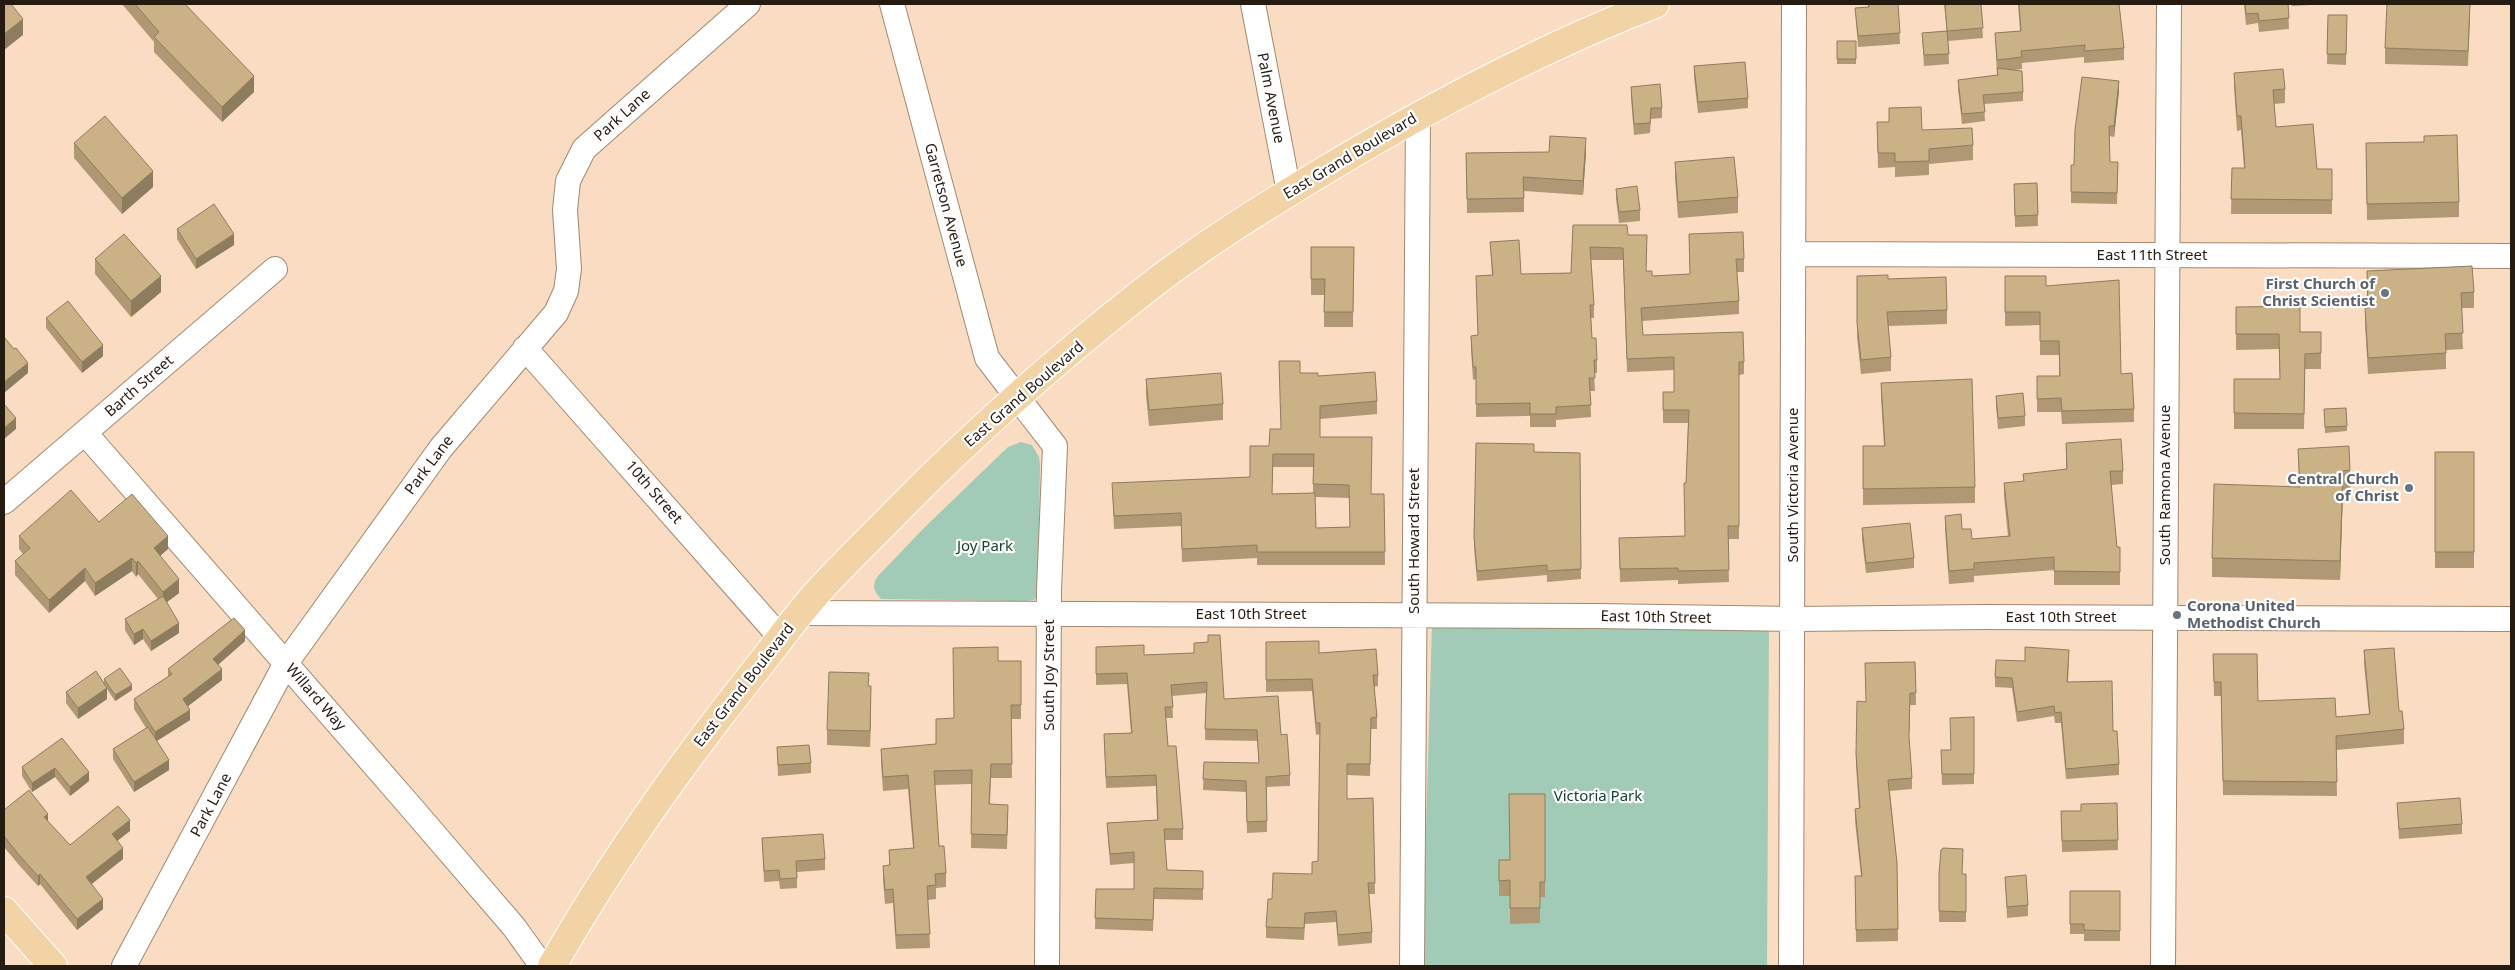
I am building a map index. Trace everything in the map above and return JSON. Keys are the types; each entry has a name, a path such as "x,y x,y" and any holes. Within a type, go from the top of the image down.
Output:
{"main road":[{"name":"East Grand Boulevard","path":"552,966 603,882 666,788 800,613 830,579 916,492 1017,397 1148,288 1220,237 1289,192 1418,116 1517,65 1654,4"},
{"path":"4,911 53,966"}],"street":[{"name":"Park Lane","path":"124,966 286,663 441,448 556,313 566,291 568,240 565,210 568,181 584,149 748,4"},
{"name":"Garretson Avenue","path":"892,4 987,358 1017,397"},
{"name":"Palm Avenue","path":"1253,4 1289,192"},
{"name":"South Victoria Avenue","path":"1791,966 1794,619 1792,254 1794,4"},
{"name":"South Ramona Avenue","path":"2163,966 2168,4"},
{"name":"South Howard Street","path":"1412,966 1418,116"},
{"name":"East 11th Street","path":"1792,254 2511,256"},
{"name":"Barth Street","path":"4,502 275,269"},
{"name":"10th Street","path":"525,348 781,638"},
{"name":"South Joy Street","path":"1017,397 1055,446 1049,614 1047,966"},
{"name":"Willard Way","path":"85,433 514,927 542,966"},
{"name":"East 10th Street","path":"800,613 1414,615 1794,619 2511,619"}],"green space":[{"name":"Joy Park","path":"1021,442 1032,445 1039,457 1040,465 1038,596 1034,600 1026,601 881,599 874,588 878,576 924,528 1008,447"},
{"name":"Victoria Park","path":"1432,624 1769,626 1767,966 1422,966"}],"building":[{"path":"4,4 11,4 23,19 4,34"},
{"path":"135,4 185,4 254,76 222,107 154,37 159,32"},
{"path":"1869,4 1898,4 1900,33 1858,36 1855,8 1869,7"},
{"path":"1945,4 1981,4 1983,28 1947,31"},
{"path":"2019,4 2119,4 2124,48 2084,51 2085,45 2021,51 2022,57 1997,60 1995,33 2021,31"},
{"path":"2245,4 2288,4 2289,18 2259,21 2258,13 2246,14"},
{"path":"2387,4 2470,4 2468,51 2385,48"},
{"path":"2328,15 2347,15 2346,54 2327,54"},
{"path":"1947,31 1949,54 1924,55 1922,33"},
{"path":"1837,41 1856,41 1856,59 1837,59"},
{"path":"1745,62 1748,98 1698,102 1694,66"},
{"path":"1997,68 2022,71 2023,92 1983,95 1985,112 1962,114 1958,80 1998,75"},
{"path":"2283,69 2285,89 2273,90 2276,127 2313,124 2317,169 2332,169 2332,200 2231,199 2232,168 2245,168 2241,116 2237,116 2234,73"},
{"path":"2082,77 2119,81 2114,126 2109,126 2110,162 2118,162 2117,193 2071,192 2071,165 2074,165 2075,130"},
{"path":"1660,84 1662,108 1651,108 1650,123 1634,124 1631,87"},
{"path":"1921,107 1922,130 1972,128 1973,145 1929,149 1929,161 1895,162 1895,153 1878,153 1877,122 1889,122 1889,108"},
{"path":"105,116 153,171 122,198 74,143"},
{"path":"2457,135 2459,202 2367,204 2366,143 2424,142 2424,136"},
{"path":"1550,136 1586,138 1583,181 1523,177 1524,198 1467,199 1466,153 1549,152"},
{"path":"1734,157 1738,197 1678,202 1675,162"},
{"path":"2037,183 2038,215 2015,216 2014,184"},
{"path":"1637,186 1640,210 1619,212 1616,189"},
{"path":"214,204 234,234 196,259 177,229"},
{"path":"1573,225 1627,225 1628,235 1647,235 1646,271 1652,271 1652,276 1690,274 1689,234 1743,232 1744,259 1736,259 1739,301 1641,308 1643,335 1743,332 1744,362 1739,362 1739,526 1728,526 1729,570 1678,571 1678,568 1620,569 1619,538 1685,536 1684,483 1686,483 1689,410 1663,410 1663,392 1674,392 1674,357 1627,359 1623,248 1590,247 1594,305 1590,305 1592,338 1596,338 1597,360 1594,360 1595,378 1589,378 1591,405 1556,407 1556,414 1530,414 1530,403 1476,404 1476,367 1473,367 1471,336 1478,335 1476,276 1493,275 1490,242 1519,240 1521,274 1571,273"},
{"path":"124,234 161,276 131,301 95,259"},
{"path":"1311,247 1354,247 1353,312 1324,312 1325,279 1311,279"},
{"path":"2472,266 2474,292 2461,293 2463,333 2445,334 2446,353 2368,358 2365,308 2368,308 2367,271"},
{"path":"1888,275 1888,279 1946,277 1947,310 1887,312 1891,357 1861,360 1857,323 1857,276"},
{"path":"2005,276 2046,276 2046,286 2119,280 2121,374 2132,373 2134,409 2062,411 2061,398 2037,399 2037,376 2060,376 2059,341 2040,341 2040,312 2005,312"},
{"path":"68,301 103,345 82,362 46,318"},
{"path":"2300,306 2300,332 2321,332 2321,353 2305,354 2304,414 2234,413 2234,379 2280,379 2279,334 2236,334 2236,307"},
{"path":"4,337 28,363 4,382"},
{"path":"1279,361 1300,361 1300,373 1318,373 1318,376 1375,372 1377,401 1320,406 1320,437 1372,437 1371,494 1384,494 1385,552 1257,552 1257,545 1182,549 1181,513 1114,516 1112,483 1250,477 1250,446 1269,446 1270,429 1281,429","holes":["1273,454 1314,454 1313,484 1349,485 1350,527 1316,528 1315,493 1272,494"]},
{"path":"1221,373 1223,404 1149,410 1146,379"},
{"path":"1972,379 1975,487 1863,489 1863,446 1885,446 1881,383"},
{"path":"2023,393 2025,416 1998,418 1996,396"},
{"path":"4,404 16,418 4,428"},
{"path":"2346,408 2347,426 2325,427 2324,409"},
{"path":"2121,439 2123,471 2110,471 2117,547 2120,547 2120,572 2054,571 2054,557 1974,563 1974,569 1949,571 1945,516 1961,514 1962,529 1971,529 1972,539 2010,536 2004,483 2024,481 2023,474 2067,469 2066,443"},
{"path":"1476,443 1534,444 1534,452 1580,453 1581,569 1547,571 1547,565 1477,571 1474,537"},
{"path":"2349,446 2350,470 2343,471 2340,561 2212,558 2214,484 2300,487 2298,449"},
{"path":"2435,452 2474,452 2474,552 2435,552"},
{"path":"71,490 99,522 132,494 168,536 154,548 179,579 163,592 138,561 136,563 132,558 95,583 85,568 49,600 15,561 30,548 19,536"},
{"path":"1910,523 1914,558 1866,563 1862,528"},
{"path":"163,596 179,623 151,641 143,629 134,634 125,619"},
{"path":"234,618 245,630 213,659 222,669 183,699 190,710 155,732 134,699 172,674 168,669"},
{"path":"1208,635 1220,635 1224,699 1278,696 1281,735 1287,734 1290,775 1266,777 1267,821 1247,822 1246,781 1203,779 1204,762 1259,763 1257,730 1205,729 1207,682 1171,685 1173,707 1165,707 1168,746 1176,746 1183,829 1164,829 1167,870 1203,871 1203,889 1154,888 1153,920 1095,918 1096,889 1134,889 1134,852 1110,854 1107,823 1158,820 1156,775 1106,777 1104,734 1132,733 1127,673 1096,674 1096,647 1144,645 1144,655 1194,653 1194,643 1208,642"},
{"path":"1319,641 1319,653 1376,649 1378,675 1373,675 1377,717 1371,718 1370,764 1347,764 1347,799 1373,798 1375,883 1368,883 1372,932 1338,935 1336,911 1305,913 1304,928 1266,927 1268,899 1272,899 1273,873 1312,874 1312,862 1318,861 1320,723 1316,723 1312,679 1266,680 1266,642"},
{"path":"998,647 998,661 1021,661 1021,705 1011,705 1012,764 991,764 989,804 1008,805 1007,835 971,834 972,770 934,771 939,846 944,846 946,873 935,874 936,885 927,886 930,934 896,935 893,889 885,890 883,866 890,865 889,850 914,848 908,775 883,777 881,749 936,744 936,719 954,718 953,648"},
{"path":"2025,647 2069,650 2067,682 2112,681 2113,731 2117,731 2119,764 2066,769 2061,712 2055,713 2054,706 2017,712 2012,678 1995,677 1996,660 2025,661"},
{"path":"2394,648 2399,711 2402,711 2404,729 2336,736 2337,782 2223,781 2221,682 2214,682 2213,654 2257,654 2258,701 2335,698 2336,717 2370,714 2364,650"},
{"path":"1915,662 1916,693 1910,693 1909,736 1912,778 1888,780 1897,863 1898,929 1856,930 1855,876 1862,876 1855,809 1860,808 1856,754 1857,701 1866,702 1865,663"},
{"path":"120,668 132,685 115,695 104,679"},
{"path":"96,671 107,688 78,708 66,692"},
{"path":"829,672 869,673 868,686 871,686 870,731 827,730"},
{"path":"1974,717 1974,774 1942,774 1941,750 1951,750 1950,718"},
{"path":"148,727 169,760 134,782 113,749"},
{"path":"62,738 89,772 70,787 55,768 32,783 22,767"},
{"path":"809,745 811,763 778,765 777,747"},
{"path":"29,790 48,814 44,817 70,845 118,806 130,820 112,834 123,848 86,877 103,899 77,919 40,874 38,876 4,836 4,810"},
{"path":"1509,794 1545,794 1545,882 1540,882 1540,908 1510,908 1510,880 1499,881 1499,860 1510,860"},
{"path":"2460,798 2462,824 2399,829 2397,803"},
{"path":"2117,803 2118,840 2062,841 2061,811 2081,811 2081,804"},
{"path":"823,834 825,859 796,861 797,878 780,879 779,870 764,871 762,838"},
{"path":"1943,848 1963,849 1962,874 1966,874 1966,912 1939,911 1939,873 1941,850"},
{"path":"2026,875 2028,905 2007,907 2005,877"},
{"path":"2070,891 2120,891 2120,931 2084,930 2084,924 2070,924"}],"place":[{"name":"First Church of Christ Scientist","path":"2385,293"},
{"name":"Central Church of Christ","path":"2409,488"},
{"name":"Corona United Methodist Church","path":"2177,615"}]}
